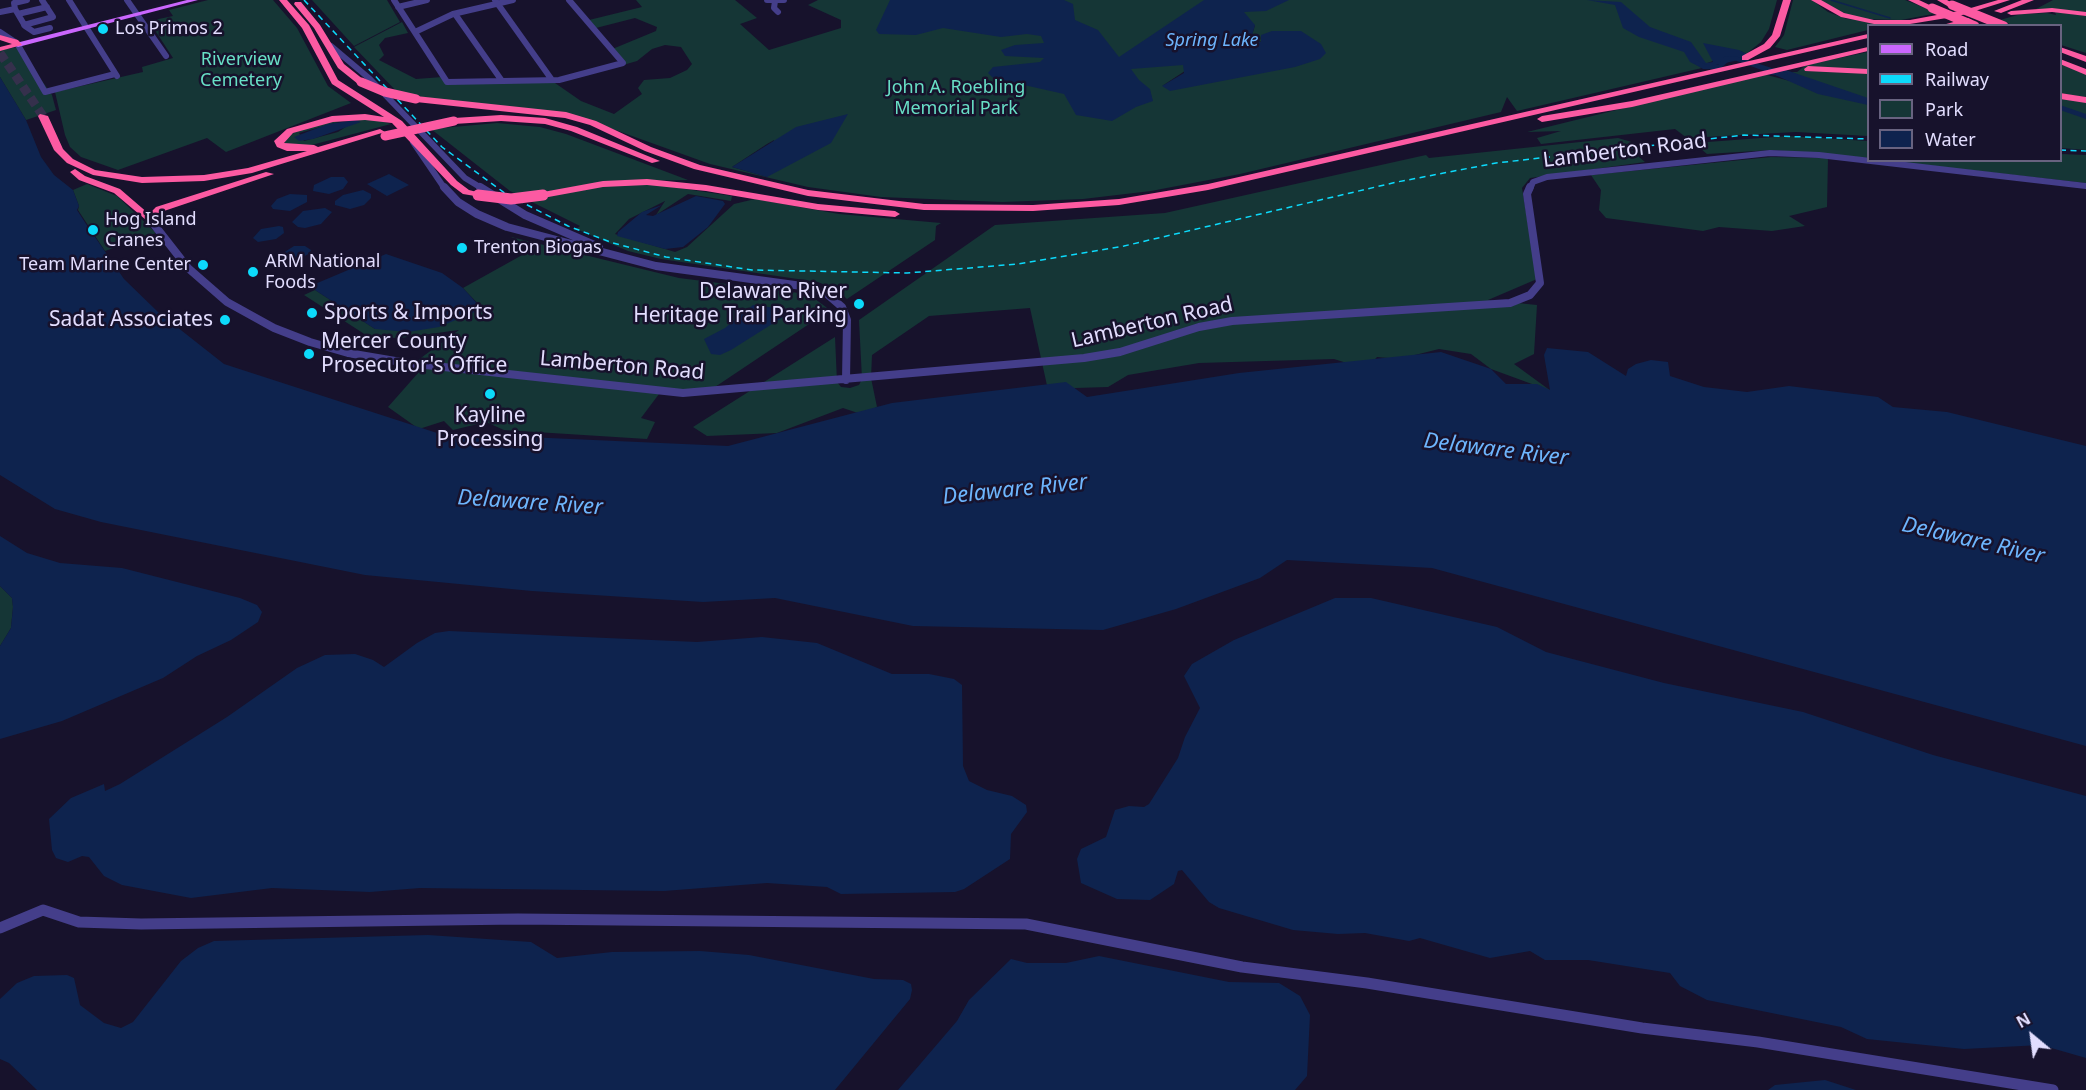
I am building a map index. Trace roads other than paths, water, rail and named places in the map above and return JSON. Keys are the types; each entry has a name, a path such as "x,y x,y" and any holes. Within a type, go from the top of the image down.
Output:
{"highway":[{"path":"283,0 306,27 335,82 405,130 461,189 478,195 511,199 603,184 647,182 706,188 818,207 921,215 1045,216 1155,205 1287,179 1542,120 1697,88 1793,66 1867,44"},
{"path":"294,0 329,45 341,66 361,82 385,92 416,99 554,113 589,122 626,139"},
{"path":"1612,94 1736,61 1763,49 1776,36 1786,0"},
{"path":"1815,0 1841,15 1874,22 1910,22 1952,5 1999,24"},
{"path":"1915,24 1941,9 1966,12 2006,0"},
{"path":"1964,24 2030,0"},
{"path":"1964,24 2044,0"},
{"path":"1917,1 1980,24"},
{"path":"1941,9 1972,24"},
{"path":"2003,14 2044,10 2086,14"},
{"path":"0,34 16,44"},
{"path":"345,142 282,163 230,175 178,180 142,180 93,172 70,161 59,150 40,117 52,156 82,178 117,191 152,222 154,214 163,208 382,134 441,117 486,112 542,115 581,123 697,167 808,193 924,207 1033,208 1119,202 1191,191 1867,36"},
{"path":"0,49 16,44"},
{"path":"2062,47 2086,54"},
{"path":"2062,47 2086,59"},
{"path":"1823,57 1867,49"},
{"path":"2062,59 2086,67"},
{"path":"2062,60 2086,72"},
{"path":"1629,102 1793,66 1867,72"},
{"path":"2062,96 2086,100"},
{"path":"405,130 378,118 341,118 290,131 279,142 285,147 299,149 345,142 454,121 507,118 556,123 665,165 724,184 813,203 921,215"},
{"path":"75,172 127,184 188,184 249,176 319,157"}],"main road":[{"path":"16,44 195,0"}],"street":[{"path":"27,0 15,3 24,25 34,32 50,28"},
{"path":"0,12 17,11 51,0"},
{"path":"16,44 31,64 43,90 48,92 116,75 69,0"},
{"path":"138,0 128,1 166,56"},
{"path":"394,0 447,82 552,80 623,63 568,0"},
{"path":"398,7 427,0"},
{"path":"415,33 454,14 496,2 513,0"},
{"path":"767,0 784,0"},
{"path":"775,1 774,8 778,12"},
{"path":"496,2 552,80"},
{"path":"24,25 53,17 44,3"},
{"path":"454,14 502,81"},
{"path":"329,45 370,79 465,178 525,215 630,259"},
{"path":"405,130 445,189 477,214 517,231 701,274 802,286 827,294 842,307 847,320 846,380"},
{"name":"Lamberton Road","path":"152,222 188,268 237,308 288,334 348,352 407,363 683,393 1084,358 1119,352 1199,327 1232,321 1510,303 1530,295 1540,283 1527,194 1533,182 1547,177 1736,155 1819,155 1867,161"},
{"name":"Lamberton Road","path":"1879,162 2086,186"},
{"path":"0,928 43,910 64,919 79,922 141,924 518,919 1026,924 1242,967 1367,983 1642,1028 1758,1041 2053,1090"}],"water":[{"name":"Spring Lake","path":"890,0 1064,0 1073,4 1075,20 1098,30 1119,57 1204,0 1289,0 1266,11 1244,12 1255,25 1251,39 1261,42 1261,35 1272,31 1301,31 1321,44 1326,53 1320,59 1295,67 1170,91 1162,86 1184,73 1183,65 1131,69 1150,89 1153,101 1136,107 1112,121 1076,115 1064,94 993,78 988,73 993,67 1040,62 1044,58 1005,56 1001,50 1015,45 1044,43 1041,36 1027,34 1001,37 943,28 916,35 879,34 876,30"},
{"path":"1587,0 1621,2 1650,27 1691,42 1706,63 1713,62 1703,43 1739,50 1753,57 1702,68 1690,62 1684,52 1639,37 1623,28 1615,5"},
{"path":"1783,69 1867,98 1867,105 1818,94 1775,75 1763,74"},
{"name":"Delaware River","path":"0,77 26,120 41,157 54,175 73,190 79,206 77,210 86,224 124,279 158,312 224,364 437,433 728,446 892,403 1066,382 1087,397 1239,373 1441,352 1491,369 1506,384 1537,384 1550,390 1544,355 1547,348 1588,352 1626,376 1628,369 1636,364 1651,360 1668,362 1670,376 1704,387 1747,392 1789,386 1878,397 1893,407 1947,412 2086,446 2086,746 1432,568 1287,560 1260,578 1176,609 1103,630 913,626 775,598 703,602 532,591 365,575 101,522 55,509 0,475"},
{"path":"848,114 831,143 767,177 732,167 796,127"},
{"path":"356,120 361,122 313,139 299,141 294,137 328,124"},
{"path":"389,174 409,185 387,196 367,184"},
{"path":"331,177 344,177 348,182 343,189 329,194 313,191 314,185"},
{"path":"363,190 371,194 371,198 364,205 350,209 335,205 335,201 343,195"},
{"path":"290,194 307,195 307,202 290,211 273,209 271,206 277,199"},
{"path":"696,196 723,201 725,204 708,227 683,247 665,249 617,236 618,232 642,212 662,205 646,215 653,216"},
{"path":"325,208 332,212 321,224 305,228 298,227 292,222 303,211"},
{"path":"283,227 284,233 276,239 258,242 253,238 261,229"},
{"path":"294,246 305,246 311,250 310,253 296,261 281,261 280,255"},
{"path":"386,254 442,273 463,288 482,309 439,327 408,332 375,329 315,290 315,284"},
{"path":"753,305 784,309 788,314 731,350 720,355 711,354 704,339 725,328"},
{"path":"0,536 27,553 60,563 122,568 240,598 257,605 262,612 258,622 231,640 197,656 163,678 62,721 0,739 0,646 11,628 13,607 12,598 0,586"},
{"path":"1335,598 1371,598 1497,627 1546,652 1664,683 1803,712 1933,755 2086,796 2086,1058 2041,1045 1964,1049 1867,1039 1841,1027 1707,1000 1680,986 1670,973 1588,960 1545,960 1530,951 1490,958 1420,938 1409,941 1365,933 1338,934 1293,930 1219,908 1209,902 1182,870 1178,871 1174,884 1150,900 1117,899 1081,883 1077,859 1081,849 1106,837 1115,810 1129,806 1144,807 1149,804 1178,758 1185,737 1200,708 1184,676 1192,664 1234,640"},
{"path":"449,631 697,642 762,637 817,643 892,674 929,674 954,679 962,685 963,766 969,781 987,790 1012,796 1026,805 1027,812 1011,834 1010,859 964,889 955,892 841,894 827,887 767,883 664,891 420,888 370,892 272,888 191,898 122,885 104,876 89,857 82,856 68,862 56,858 52,850 49,819 71,798 104,784 105,791 120,784 227,717 297,668 325,655 355,654 373,660 384,667 435,633"},
{"path":"428,935 531,942 557,958 612,952 700,951 749,955 874,979 903,980 911,984 912,990 910,999 835,1090 37,1090 9,1063 0,1059 0,999 17,983 34,976 67,975 74,978 80,1005 104,1023 121,1028 133,1022 181,961 198,948 214,941"},
{"path":"1099,956 1229,982 1279,983 1300,996 1310,1015 1307,1076 1295,1090 898,1090 957,1021 969,1000 1011,959 1027,963 1066,963"},
{"path":"1825,1080 1856,1090 1768,1090 1775,1085"}],"waterway":[{"path":"1831,0 1890,18"},
{"path":"1696,62 1706,67 1720,67 1727,59 1735,58 1784,75"},
{"path":"2062,108 2086,117"}],"tunnel":[{"path":"0,53 43,116"}],"railway":[{"path":"304,0 442,147 506,194 568,226 613,243 666,257 752,270 907,273 1018,264 1124,246 1397,182 1496,163 1744,135 1867,139"},
{"path":"2062,150 2086,151"}],"place":[{"name":"Los Primos 2","path":"103,29"},
{"name":"Hog Island Cranes","path":"93,230"},
{"name":"Trenton Biogas","path":"462,248"},
{"name":"Team Marine Center","path":"203,265"},
{"name":"ARM National Foods","path":"253,272"},
{"name":"Delaware River Heritage Trail Parking","path":"859,304"},
{"name":"Sports & Imports","path":"312,313"},
{"name":"Sadat Associates","path":"225,320"},
{"name":"Mercer County Prosecutor's Office","path":"309,354"},
{"name":"Kayline Processing","path":"490,394"}],"park label":[{"name":"Riverview Cemetery","path":"241,70"},
{"name":"John A. Roebling Memorial Park","path":"956,98"}]}
